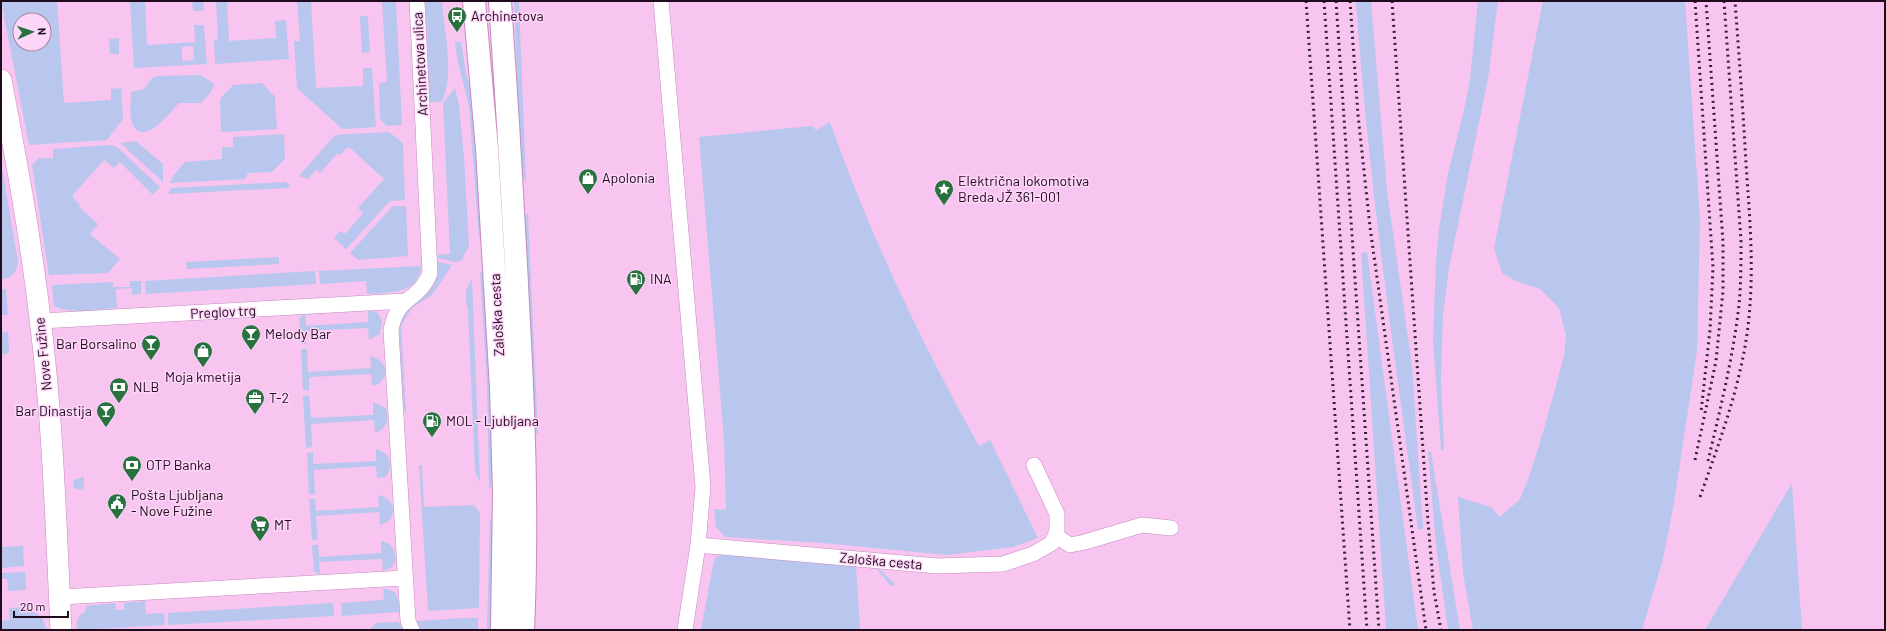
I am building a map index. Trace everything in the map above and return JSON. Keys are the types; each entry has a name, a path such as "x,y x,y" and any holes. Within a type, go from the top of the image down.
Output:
{"main road":[{"name":"Zaloška cesta","path":"474,1 487,148 501,388 504,492 502,630"},
{"name":"Zaloška cesta","path":"500,1 523,388 525,466 523,630"}],"street":[{"name":"Archinetova ulica","path":"405,301 421,290 430,273 417,1"},
{"path":"661,1 703,487 698,545 685,630"},
{"name":"Nove Fužine","path":"1,80 26,214 41,321 48,395 61,630"},
{"path":"405,301 394,315 391,330 405,578 410,623"},
{"name":"Preglov trg","path":"41,321 405,301"},
{"path":"1034,465 1057,514 1058,521 1056,536 1070,545 1142,525 1171,528"},
{"name":"Zaloška cesta","path":"698,545 937,566 1003,564 1033,554 1052,543 1056,536"},
{"path":"60,597 405,578"}],"shaded area":[{"path":"1,1 57,1 64,103 111,100 111,89 121,88 123,119 107,140 29,145"},
{"path":"130,1 145,1 147,45 195,42 194,25 204,25 207,64 134,68","holes":["193,46 194,60 182,61 182,47"]},
{"path":"192,1 203,1 204,11 193,11"},
{"path":"216,1 227,1 229,41 276,38 275,21 286,20 289,59 215,64 214,40 218,39"},
{"path":"297,1 311,1 316,88 363,86 363,68 372,68 376,127 342,129 297,88 294,41 300,41"},
{"path":"382,1 396,1 402,125 387,126 380,120 379,83 387,82"},
{"path":"425,1 442,1 448,52 448,78 442,102 430,102"},
{"path":"514,1 519,1 526,184 521,173"},
{"path":"1356,1 1371,1 1387,191 1412,365 1423,529 1418,529 1382,265 1367,133"},
{"path":"1478,1 1498,1 1488,79 1449,268 1443,315 1441,380 1444,450 1441,450 1433,341 1436,262 1439,229 1448,173 1464,110 1470,79"},
{"path":"1543,1 1685,1 1700,220 1697,351 1674,503 1663,559 1642,630 1473,630 1463,573 1458,497 1491,507 1500,517 1520,499 1529,477 1544,429 1564,356 1566,336 1559,308 1540,289 1516,281 1502,273 1494,248"},
{"path":"360,16 368,16 370,52 362,53"},
{"path":"119,38 119,54 110,54 109,39"},
{"path":"455,42 461,42 466,73 474,98 484,226 479,238 469,106 458,63"},
{"path":"201,75 214,84 211,92 201,103 179,103 156,126 143,132 137,130 131,119 131,92 144,89 152,78 157,76"},
{"path":"262,83 275,97 277,129 221,132 220,99 233,85"},
{"path":"455,88 459,105 464,158 469,246 461,261 455,262 438,258 438,255 450,254 443,103"},
{"path":"830,122 845,164 879,246 897,287 937,367 979,446 990,440 1038,538 1013,547 947,555 822,543 725,537 716,527 714,509 726,510 724,440 699,137 812,126 816,130"},
{"path":"389,132 403,143 405,200 390,201 346,249 334,238 340,231 346,233 363,213 358,208 384,179 350,148 347,148 340,155 338,153 320,173 316,170 308,179 299,176 335,135"},
{"path":"284,134 285,159 272,172 248,173 245,179 170,183 173,176 185,162 222,159 222,147 233,147 233,137"},
{"path":"136,141 163,164 163,182 120,143"},
{"path":"111,145 117,147 160,187 153,195 120,162 114,168 104,160 73,195 73,198 80,205 79,207 98,224 90,234 120,259 108,273 49,275 32,165 39,158 53,158 53,149"},
{"path":"1,162 18,261 15,272 5,279 1,279"},
{"path":"286,182 290,186 288,188 169,194 171,188"},
{"path":"393,206 406,206 408,256 358,260 350,253"},
{"path":"528,213 538,434 534,432 524,217"},
{"path":"1367,252 1418,630 1386,630 1361,253"},
{"path":"279,257 279,264 187,269 186,262"},
{"path":"438,262 452,265 432,295 412,308 401,326 406,411 404,411 399,325 408,309 427,294 432,286 436,276"},
{"path":"421,266 419,275 415,282 409,287 393,292 367,294 366,281 320,284 319,271"},
{"path":"315,271 316,284 146,294 145,281"},
{"path":"480,271 487,276 494,484 489,489 487,384"},
{"path":"472,279 480,483 475,471 468,311 466,298 466,291"},
{"path":"130,281 141,281 141,294 132,295 132,288 116,289 117,308 77,311 61,309 54,306 52,285 113,282 113,287 130,287"},
{"path":"1,289 6,289 8,315 1,315"},
{"path":"368,310 378,313 382,322 380,334 369,340 368,328 306,331 306,344 300,344 299,318 305,314 306,326 368,322"},
{"path":"1,332 8,332 9,353 1,354"},
{"path":"301,349 307,349 308,372 371,368 370,356 381,362 384,366 385,375 382,380 372,386 371,374 309,377 309,390 303,390"},
{"path":"309,395 311,418 373,415 373,402 386,409 388,417 386,424 382,429 375,433 374,420 311,424 312,447 306,448 303,396"},
{"path":"376,449 384,453 390,460 390,468 385,477 377,478 376,466 314,470 315,494 309,494 307,453 313,452 313,464 376,461"},
{"path":"1428,452 1431,452 1460,630 1448,630 1436,545"},
{"path":"419,465 422,465 424,507 474,505 480,513 479,608 428,611"},
{"path":"84,477 84,488 80,490 74,488 73,480"},
{"path":"1792,483 1802,630 1705,630"},
{"path":"378,495 387,498 392,505 393,513 389,521 380,525 379,512 316,516 318,540 312,540 309,499 315,499 316,511 379,507"},
{"path":"490,518 494,524 492,630 487,630"},
{"path":"381,541 389,544 395,551 395,562 392,567 383,571 382,559 319,562 320,575 314,571 312,545 318,545 319,557 381,553"},
{"path":"23,546 24,566 1,568 1,547"},
{"path":"722,554 876,566 894,583 894,586 891,586 876,568 856,566 860,630 701,630 713,565 715,558"},
{"path":"25,572 26,590 8,591 7,579 1,579 1,573"},
{"path":"383,588 395,592 399,602 399,612 342,616 341,603 384,600"},
{"path":"145,601 146,614 164,613 165,625 77,630 78,619 86,611 86,606 115,603 116,610 124,610 124,603"},
{"path":"333,603 334,616 168,625 168,613"},
{"path":"29,607 30,611 37,613 41,618 46,630 1,630 1,621 10,620 9,608"},
{"path":"478,618 478,630 421,630 416,621"},
{"path":"399,622 403,630 369,630 376,623"}],"railway":[{"path":"1306,1 1350,630"},
{"path":"1324,1 1367,630"},
{"path":"1336,1 1379,630"},
{"path":"1350,1 1358,115 1370,227 1426,630"},
{"path":"1392,1 1428,522 1434,592 1441,630"},
{"path":"1695,1 1713,268 1710,330 1701,412"},
{"path":"1695,460 1716,361 1723,291 1723,242 1706,1"},
{"path":"1708,461 1726,384 1739,305 1741,281 1741,241 1724,1"},
{"path":"1700,497 1734,396 1739,376 1747,334 1751,291 1750,228 1735,1"}],"place":[{"name":"Archinetova","path":"457,33"},
{"name":"Apolonia","path":"588,195"},
{"name":"Električna lokomotiva Breda JŽ 361-001","path":"944,206"},
{"name":"INA","path":"636,296"},
{"name":"Melody Bar","path":"251,351"},
{"name":"Bar Borsalino","path":"151,361"},
{"name":"Moja kmetija","path":"203,368"},
{"name":"NLB","path":"119,404"},
{"name":"T-2","path":"255,415"},
{"name":"Bar Dinastija","path":"106,428"},
{"name":"MOL - Ljubljana","path":"432,438"},
{"name":"OTP Banka","path":"132,482"},
{"name":"Pošta Ljubljana - Nove Fužine","path":"117,520"},
{"name":"MT","path":"260,542"}]}
